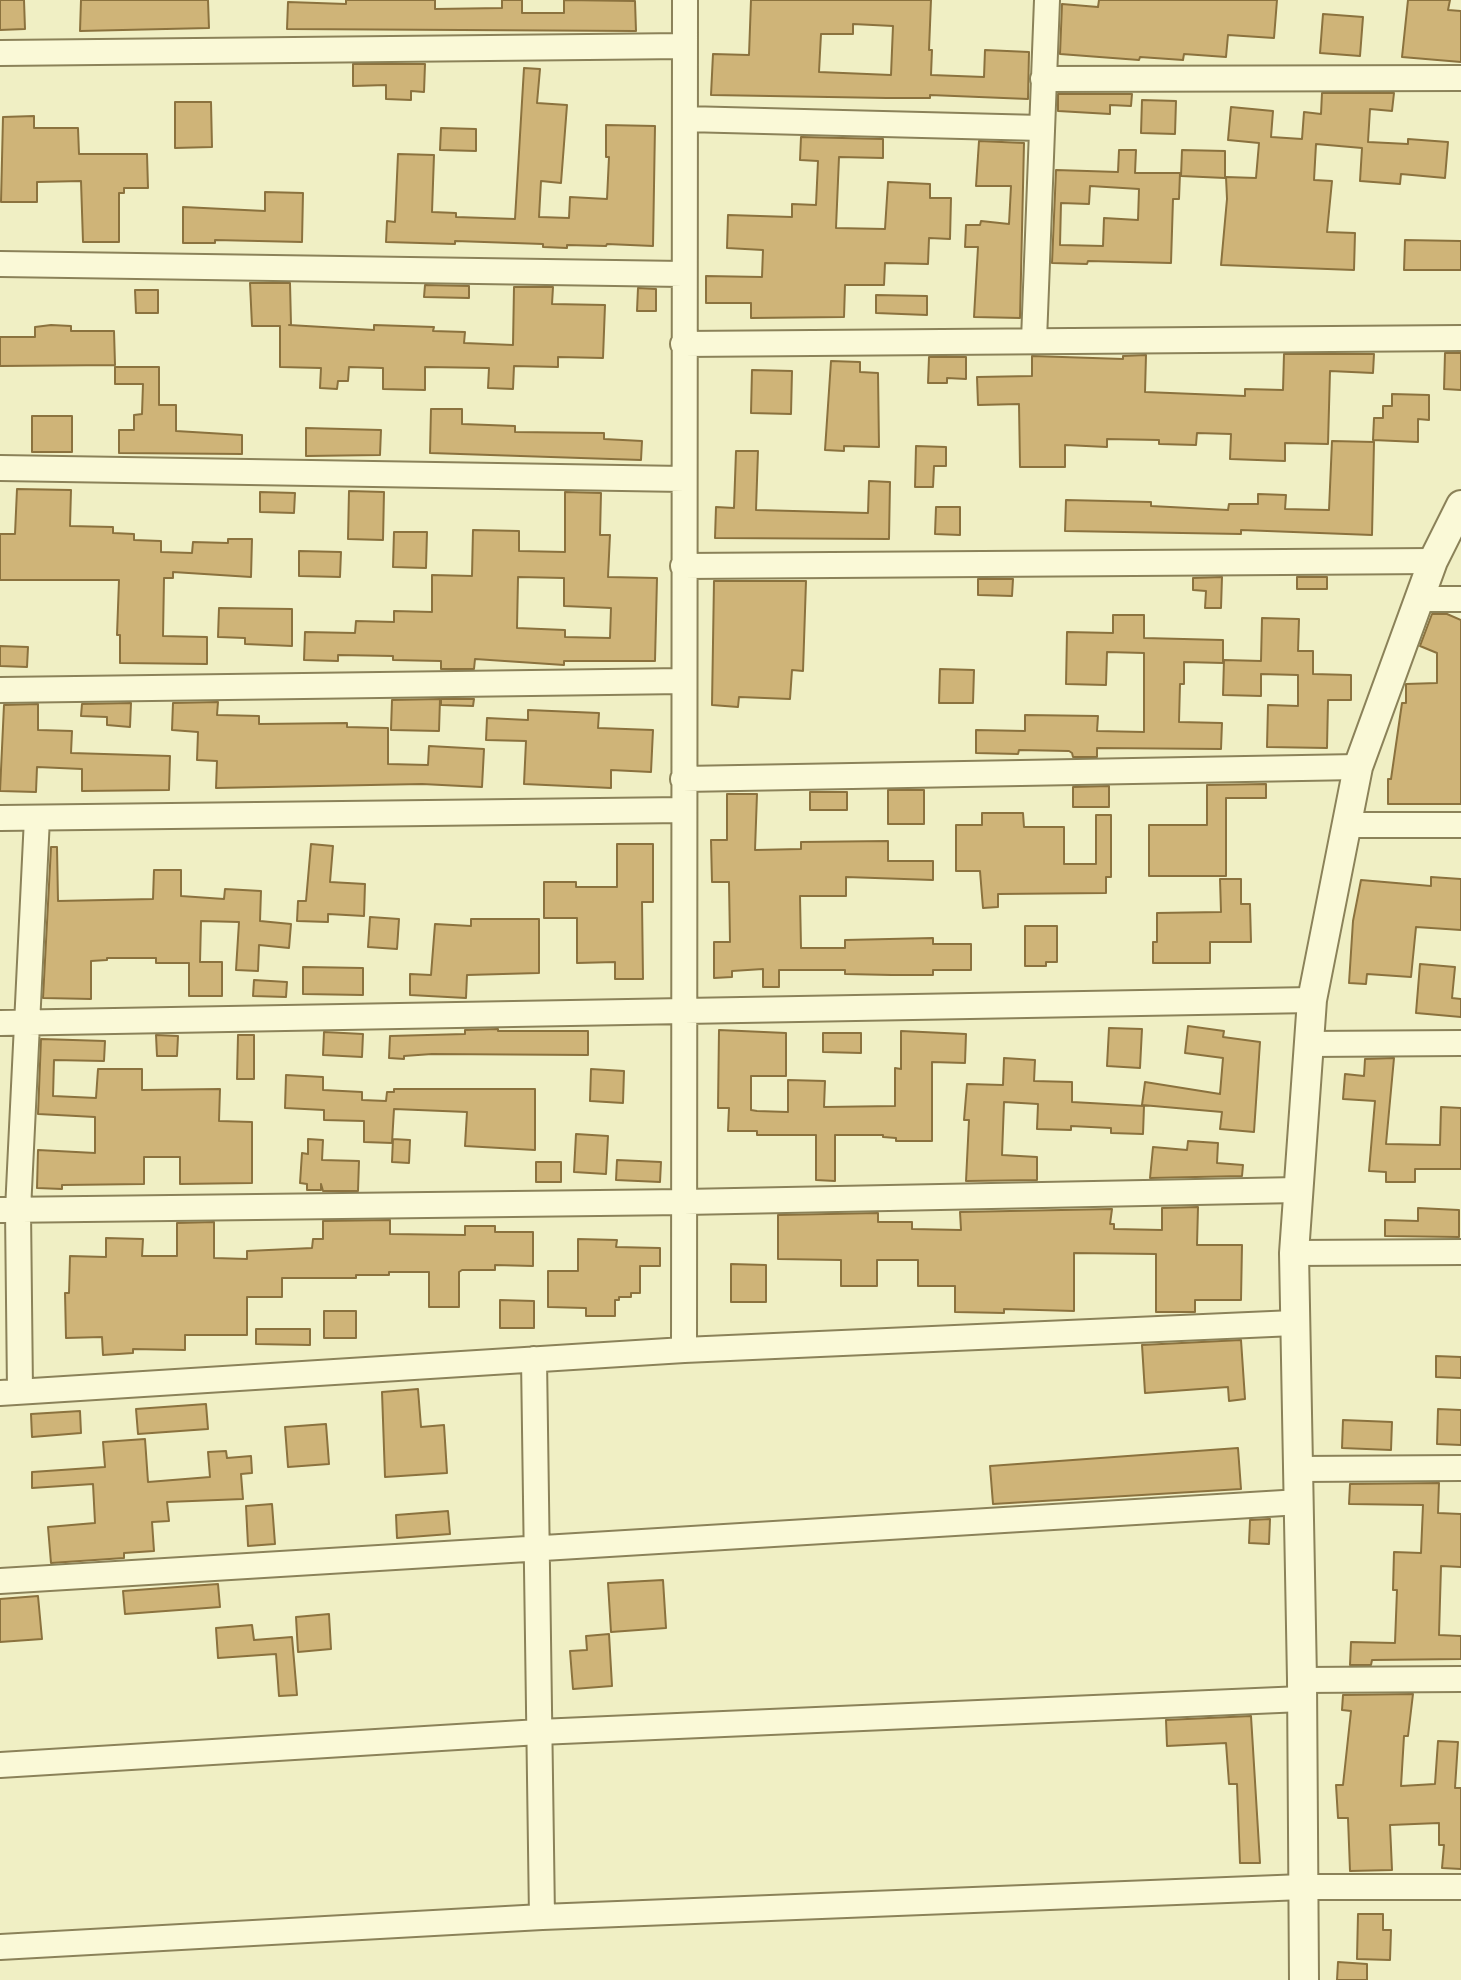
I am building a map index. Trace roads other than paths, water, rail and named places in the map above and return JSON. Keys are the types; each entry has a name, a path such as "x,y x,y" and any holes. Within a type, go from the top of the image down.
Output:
{"street":[{"path":"684,1350 685,0"},
{"path":"1034,340 1047,0"},
{"path":"0,53 685,46"},
{"path":"1043,79 1461,78"},
{"path":"685,119 1041,128"},
{"path":"0,264 683,274"},
{"path":"683,344 1461,338"},
{"path":"0,468 684,479"},
{"path":"1304,1980 1300,1502 1294,1253 1312,1000 1358,767 1433,561 1461,505"},
{"path":"683,566 1433,561"},
{"path":"1419,599 1461,599"},
{"path":"0,690 683,681"},
{"path":"683,779 1358,767"},
{"path":"0,818 684,810"},
{"path":"37,818 29,1023 9,1210 10,1392 684,1350 1294,1323"},
{"path":"1347,825 1461,825"},
{"path":"0,1023 1312,1000"},
{"path":"1308,1044 1461,1043"},
{"path":"9,1210 684,1202 1298,1190"},
{"path":"1294,1253 1461,1252"},
{"path":"534,1359 542,1917"},
{"path":"1299,1469 1461,1468"},
{"path":"0,1581 1300,1502"},
{"path":"0,1765 1461,1679"},
{"path":"0,1947 542,1917 1303,1887 1461,1887"}]}
